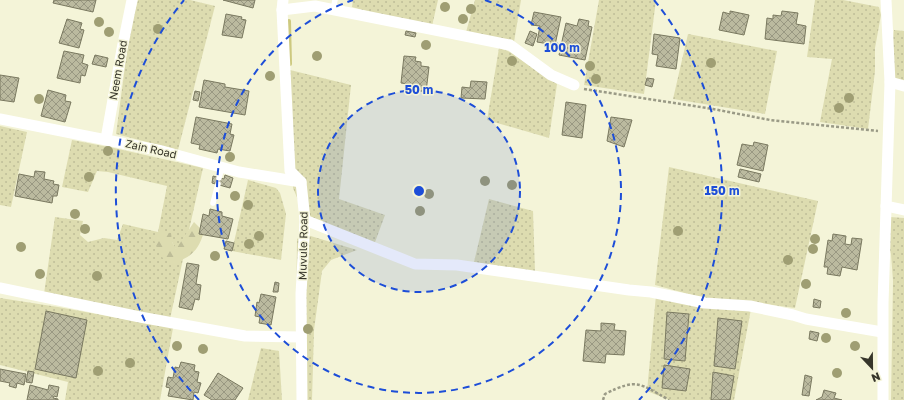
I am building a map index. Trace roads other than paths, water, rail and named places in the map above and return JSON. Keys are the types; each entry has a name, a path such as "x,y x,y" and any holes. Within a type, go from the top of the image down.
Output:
{"street":[{"name":"Neem Road","path":"106,139 132,0"},
{"path":"883,400 882,332 890,82 886,0"},
{"path":"301,182 290,171 282,5 334,5 510,45 551,75 574,85"},
{"path":"890,82 904,86"},
{"name":"Zain Road","path":"0,119 162,151 221,172 239,172 301,182"},
{"name":"Muvule Road","path":"301,182 305,220 301,294 302,400"},
{"path":"886,206 904,210"},
{"path":"305,220 415,264 464,266 651,292 705,303 750,306 806,319 882,332"},
{"path":"0,288 140,317 245,336 301,337"}],"lane":[{"path":"213,203 218,184"}],"waterway":[{"path":"289,21 290,64"}]}
